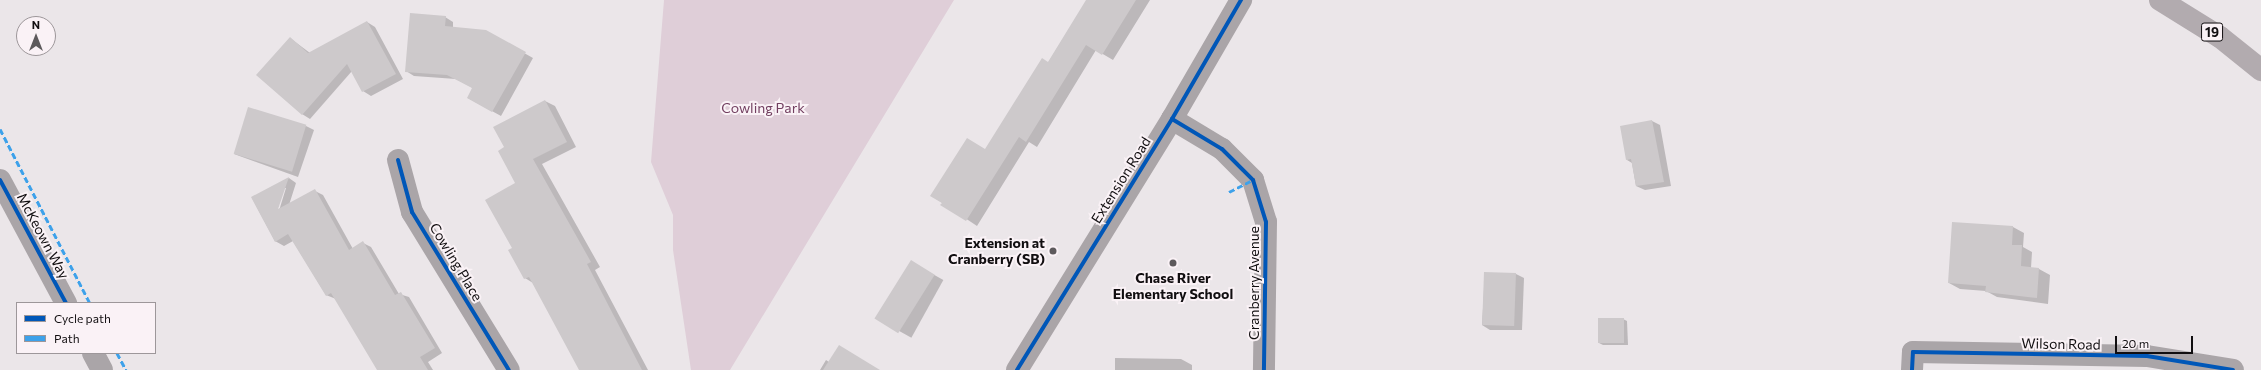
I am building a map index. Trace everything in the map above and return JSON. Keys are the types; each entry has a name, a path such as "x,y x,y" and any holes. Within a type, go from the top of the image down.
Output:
{"highway":[{"name":"19","path":"2160,0 2220,37 2261,70"}],"street":[{"name":"Extension Road","path":"1017,370 1172,119 1241,0"},
{"name":"Cranberry Avenue","path":"1172,119 1222,149 1253,180 1266,222 1264,370"},
{"name":"Cowling Place","path":"398,160 412,212 509,370"},
{"name":"McKeown Way","path":"0,180 65,302"},
{"path":"94,354 102,370"},
{"name":"Wilson Road","path":"1912,361 2147,356 2233,370"}],"green space":[{"name":"Cowling Park","path":"664,0 954,0 730,370 691,370 673,250 673,215 651,162"}],"building":[{"path":"1086,0 1136,0 1102,55 1086,45 1026,142 1019,137 966,221 940,205 942,203 930,196 967,138 985,149 1042,58 1048,62"},
{"path":"410,13 446,16 445,26 486,30 526,52 492,112 467,98 472,88 447,75 405,72"},
{"path":"367,21 396,74 362,92 347,64 302,115 256,75 290,37 308,53"},
{"path":"545,100 567,142 533,159 591,262 587,264 642,370 579,370 529,277 524,279 508,250 512,248 485,200 515,183 498,151 504,147 493,127"},
{"path":"248,107 306,125 292,172 234,154"},
{"path":"1652,120 1664,182 1636,186 1631,159 1626,160 1620,126"},
{"path":"289,177 278,209 315,189 349,250 363,241 395,295 401,292 435,348 420,357 428,370 377,370 331,293 326,296 288,234 275,242 251,197"},
{"path":"1952,222 2013,226 2012,245 2022,245 2021,266 2039,268 2037,298 1985,292 1986,286 1948,283"},
{"path":"911,260 935,275 898,333 874,319"},
{"path":"1484,272 1516,273 1514,326 1482,325"},
{"path":"1598,318 1624,318 1624,343 1598,343"},
{"path":"839,345 880,370 823,370"}],"marked path":[{"path":"0,129 89,302"},
{"path":"1229,192 1253,180"},
{"path":"118,354 126,370"}],"cycle path":[{"path":"1017,370 1172,119 1241,0"},
{"path":"1172,119 1222,149 1253,180 1266,222 1264,370"},
{"path":"398,160 412,212 509,370"},
{"path":"0,180 65,302"},
{"path":"1912,370 1913,352 2147,356 2233,370"}],"place":[{"name":"Extension at Cranberry (SB)","path":"1053,251"},
{"name":"Chase River Elementary School","path":"1173,263"}]}
